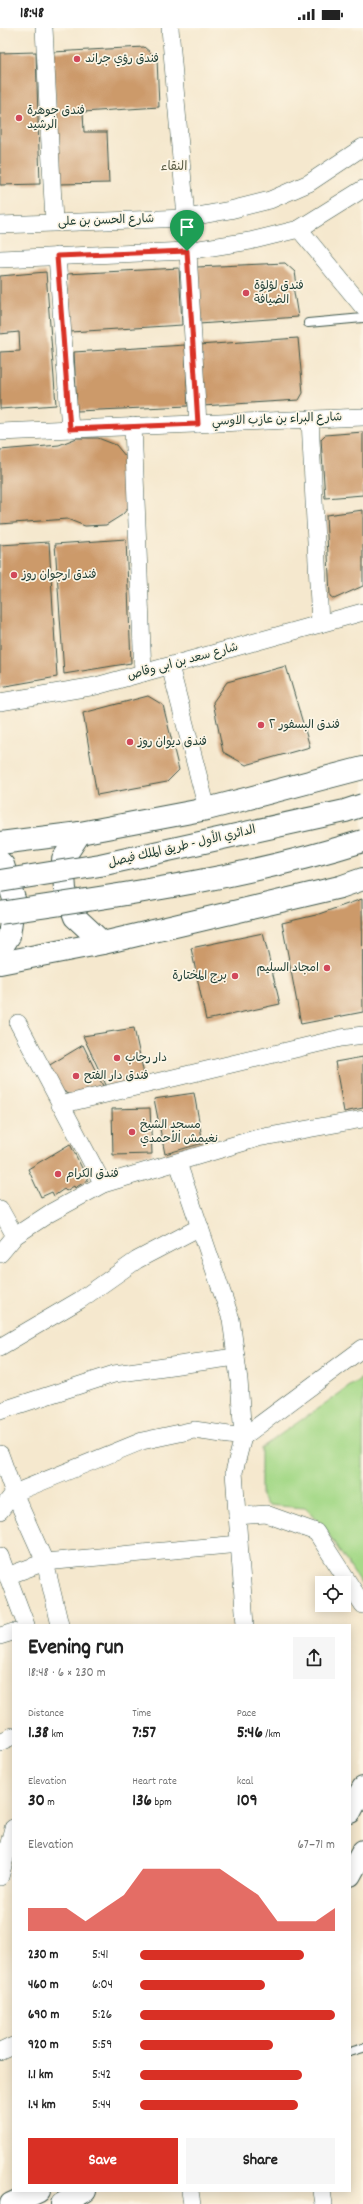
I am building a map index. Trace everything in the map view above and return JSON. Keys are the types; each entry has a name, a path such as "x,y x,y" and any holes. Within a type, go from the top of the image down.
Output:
{"main road":[{"path":"0,843 80,833 207,809 363,768"},
{"name":"الدائري الأول - طريق الملك فيصل","path":"0,881 100,866 345,811 363,804"},
{"path":"80,833 63,859 65,890 75,917 103,943"},
{"path":"0,913 109,897 230,875 363,841"},
{"path":"0,862 3,865 14,899 9,936 0,950"},
{"path":"0,964 103,943 340,887 363,879"},
{"path":"351,1810 363,1788"},
{"path":"351,1873 363,1851"},
{"path":"11,2204 37,2192"},
{"path":"64,2203 83,2192"}],"street":[{"path":"44,28 54,222"},
{"path":"170,28 186,218 198,424"},
{"name":"شارع الحسن بن على","path":"0,225 186,218 270,200 309,183 363,147"},
{"path":"0,259 187,251 250,241 299,230 363,189"},
{"path":"299,230 363,307"},
{"path":"57,256 70,429"},
{"name":"شارع البراء بن عازب الاوسي","path":"0,432 363,417"},
{"path":"310,419 320,624"},
{"path":"133,426 143,673"},
{"name":"شارع سعد بن ابى وقاص","path":"0,702 96,686 363,612"},
{"path":"170,666 207,809"},
{"path":"18,1023 103,1184"},
{"path":"60,1105 341,1038 363,1035"},
{"path":"0,1254 15,1236 50,1213 103,1184 178,1163 258,1138 363,1119"},
{"path":"178,1163 231,1319 243,1437 234,1472 245,1624"},
{"path":"0,1209 15,1236"},
{"path":"0,1347 80,1300 137,1260 200,1226"},
{"path":"0,1510 14,1493 142,1441 194,1430 243,1437 363,1348"},
{"path":"0,1411 114,1374 236,1357"},
{"path":"0,1454 14,1493 45,1562 60,1624"},
{"path":"237,1516 266,1514 316,1532 363,1605"},
{"path":"7,1576 45,1562 239,1544"},
{"path":"0,1556 26,1624"},
{"path":"0,1636 12,1632"},
{"path":"0,1742 12,1736"},
{"path":"0,1877 12,1832"},
{"path":"0,2052 12,2046"},
{"path":"190,2192 192,2204"},
{"path":"322,2192 324,2204"}],"lane":[{"path":"308,323 363,318"},
{"path":"351,2052 363,2048"}],"green space":[{"path":"363,1377 363,1587 322,1524 305,1508 267,1505 261,1496 261,1448"}],"building":[{"path":"144,47 157,58 159,107 83,112 84,132 107,132 109,183 58,184 53,52"},
{"name":"فندق جوهرة الرشيد","path":"36,52 40,184 0,185 0,53"},
{"name":"فندق لؤلؤة الضيافة","path":"285,263 295,272 297,285 293,286 298,317 199,324 197,267"},
{"path":"179,268 182,325 70,332 67,274"},
{"path":"46,272 56,405 0,409 0,352 20,351 19,332 0,334 0,276"},
{"path":"298,338 303,393 299,400 202,406 199,345"},
{"path":"185,345 188,406 77,411 74,352"},
{"path":"363,432 363,495 325,498 321,439 325,435"},
{"path":"77,438 98,438 116,445 126,457 131,505 122,515 106,525 85,526 67,519 0,524 0,450 59,445"},
{"path":"363,510 363,586 334,599 330,596 326,515"},
{"path":"126,539 131,663 64,674 55,544"},
{"path":"49,542 57,677 0,687 0,545"},
{"name":"فندق البسفور ٢","path":"286,666 310,747 246,765 223,752 213,702 227,682"},
{"name":"فندق ديوان روز","path":"148,696 163,705 179,770 167,782 97,795 83,713"},
{"name":"امجاد السلیم","path":"362,899 363,1012 301,1024 282,923 316,915"},
{"name":"برج المختارة","path":"263,933 280,1004 206,1020 191,948"},
{"name":"دار رحاب","path":"134,1028 145,1079 107,1087 83,1036"},
{"name":"فندق دار الفتح","path":"83,1045 103,1086 71,1095 61,1090 48,1066"},
{"path":"363,1057 363,1108 344,1112 335,1062"},
{"path":"194,1093 203,1143 165,1154 154,1099"},
{"name":"مسجد الشيخ نغيمش الأحمدي","path":"150,1108 152,1154 113,1155 112,1109"},
{"name":"فندق الكرام","path":"70,1144 88,1180 75,1188 74,1186 66,1191 64,1189 54,1196 52,1192 41,1197 28,1169"}],"place":[{"name":"فندق رؤي جراند","path":"77,59"},
{"name":"فندق جوهرة الرشيد","path":"19,118"},
{"name":"فندق لؤلؤة الضيافة","path":"246,293"},
{"name":"فندق ارجوان روز","path":"14,575"},
{"name":"فندق البسفور ٢","path":"261,725"},
{"name":"فندق ديوان روز","path":"130,742"},
{"name":"امجاد السلیم","path":"327,968"},
{"name":"برج المختارة","path":"235,976"},
{"name":"دار رحاب","path":"117,1058"},
{"name":"فندق دار الفتح","path":"76,1076"},
{"name":"مسجد الشيخ نغيمش الأحمدي","path":"132,1132"},
{"name":"فندق الكرام","path":"58,1174"}],"district":[{"name":"النقاء","path":"174,167"}],"route":[{"path":"187,251 198,424 70,429 57,256 187,251"}]}
